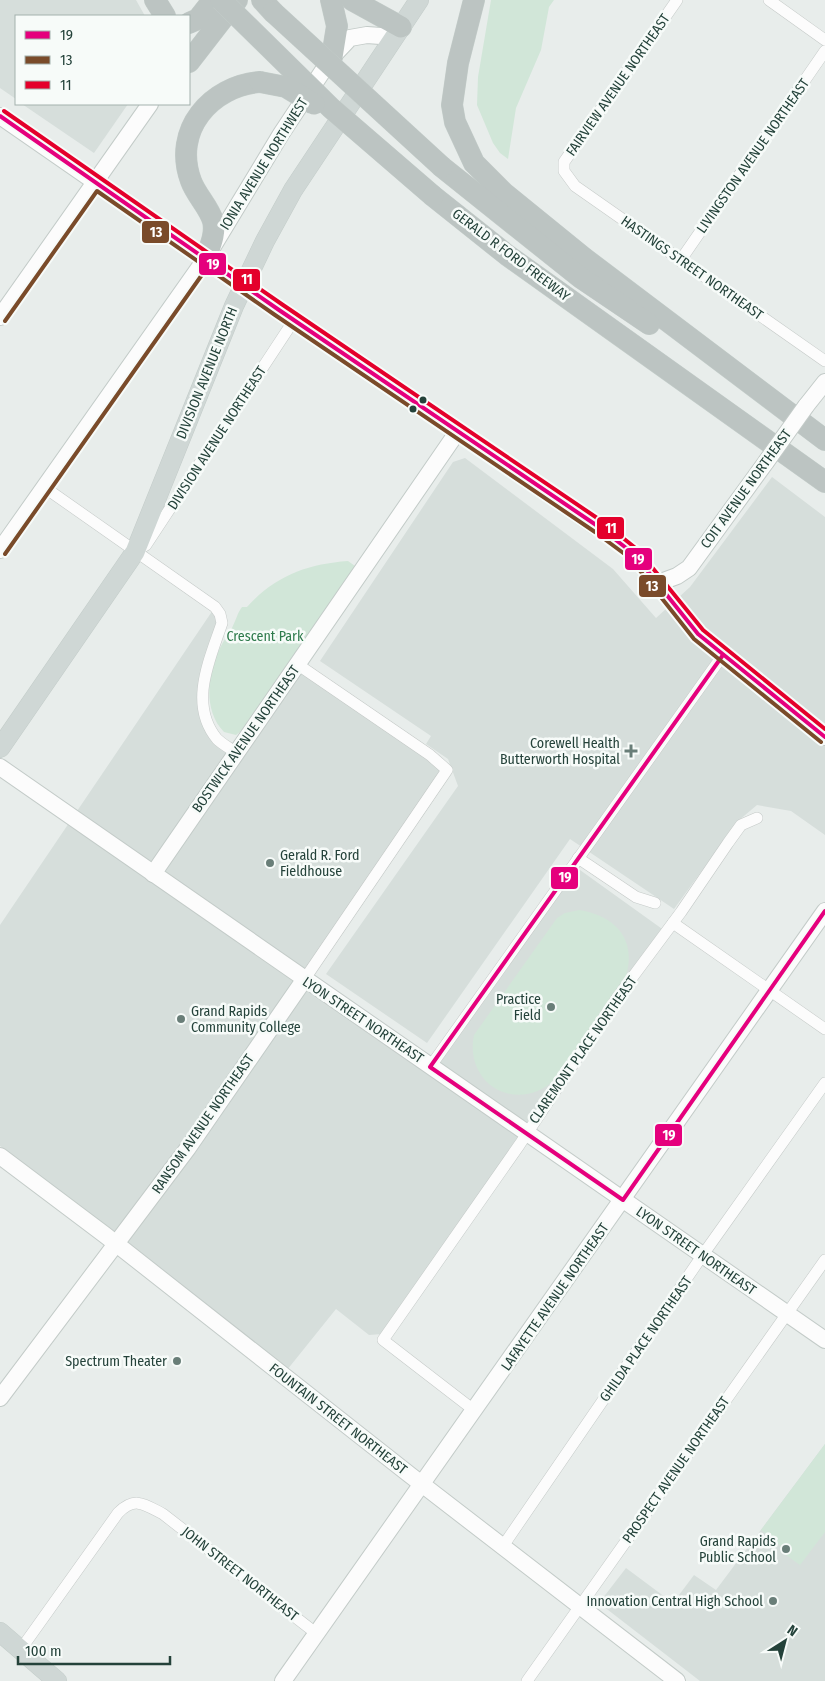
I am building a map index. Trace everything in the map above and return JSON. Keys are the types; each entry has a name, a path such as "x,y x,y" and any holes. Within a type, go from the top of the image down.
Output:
{"highway":[{"path":"145,0 153,15"},
{"path":"155,0 164,15"},
{"path":"190,23 198,19 213,0"},
{"name":"GERALD R FORD FREEWAY","path":"221,0 331,108 433,196 507,255 825,483"},
{"path":"190,61 237,0"},
{"name":"GERALD R FORD FREEWAY","path":"262,0 297,36 442,167 581,278 825,444"},
{"path":"331,0 337,26 332,57"},
{"path":"352,0 397,32"},
{"path":"474,0 458,63 452,105 455,122 474,163 504,193 584,258 825,440"},
{"path":"212,263 213,220 191,181 188,170 188,140 196,120 214,98 244,83 260,82 286,87 312,103 331,108"}],"main road":[{"name":"DIVISION AVENUE NORTH","path":"0,748 135,552 234,306 265,241 293,190 418,0"},
{"path":"0,1632 57,1681"}],"street":[{"name":"FAIRVIEW AVENUE NORTHEAST","path":"564,170 564,162 677,0"},
{"path":"768,0 825,40"},
{"name":"IONIA AVENUE NORTHWEST","path":"0,550 44,487 212,263 281,134 332,57 350,38 397,32"},
{"name":"LIVINGSTON AVENUE NORTHEAST","path":"680,261 825,51"},
{"path":"0,317 149,105"},
{"path":"0,116 279,310 599,527 634,554 698,634 825,737"},
{"name":"HASTINGS STREET NORTHEAST","path":"564,170 574,186 825,361"},
{"name":"DIVISION AVENUE NORTHEAST","path":"135,552 146,545 294,320"},
{"name":"COIT AVENUE NORTHEAST","path":"658,583 677,576 689,568 825,382"},
{"name":"BOSTWICK AVENUE NORTHEAST","path":"153,874 458,431"},
{"path":"44,487 215,607 220,614 222,623 203,676 203,700 211,730 219,741 236,753"},
{"path":"430,1067 722,655"},
{"name":"RANSOM AVENUE NORTHEAST","path":"1,1393 188,1148 447,770 430,755 297,664"},
{"name":"LYON STREET NORTHEAST","path":"0,767 72,819 825,1340"},
{"name":"CLAREMONT PLACE NORTHEAST","path":"474,1411 384,1340 617,998 673,923 741,825 757,818"},
{"path":"578,858 636,897 655,903"},
{"name":"LAFAYETTE AVENUE NORTHEAST","path":"283,1681 825,911"},
{"path":"673,923 825,1029"},
{"name":"GHILDA PLACE NORTHEAST","path":"503,1546 702,1256 825,1083"},
{"name":"FOUNTAIN STREET NORTHEAST","path":"0,1156 116,1244 422,1485 676,1681"},
{"name":"PROSPECT AVENUE NORTHEAST","path":"527,1681 825,1260"},
{"name":"JOHN STREET NORTHEAST","path":"22,1649 126,1505 134,1502 145,1504 163,1514 317,1634"}],"shaded area":[{"path":"0,0 136,0 144,15 15,15 15,98 0,88"},
{"path":"23,105 127,105 94,153"},
{"name":"Corewell Health Butterworth Hospital","path":"465,458 613,569 656,618 690,587 772,477 825,517 825,835 791,811 757,805 738,821 674,909 570,839 427,1043 326,974 458,786 448,759 426,744 431,736 320,661 453,462"},
{"name":"Grand Rapids Community College","path":"215,607 220,614 203,676 207,719 235,753 297,664 444,766 304,980 430,1066 573,865 665,931 382,1334 369,1335 336,1309 287,1370 114,1232 0,1146 0,925"},
{"name":"Grand Rapids Public School","path":"825,1444 825,1681 700,1681 599,1603 626,1568 673,1603 694,1575 716,1590"}],"green space":[{"path":"491,0 554,0 549,7 541,50 516,108 508,159 500,153 493,143 477,105 478,77"},
{"name":"Crescent Park","path":"348,561 355,566 241,731 236,735 224,732 217,723 210,703 210,680 216,658 242,607 247,607 269,587 293,574 319,565"},
{"name":"Practice Field","path":"579,910 604,918 614,924 621,932 629,953 625,979 555,1079 540,1090 531,1093 522,1095 505,1093 489,1084 477,1068 473,1055 474,1035 557,918 565,913"},
{"path":"825,1444 825,1532 800,1565 786,1555 788,1552 761,1530"}],"transit line":[{"name":"11","path":"4,111 283,305 603,522 638,550 703,630 825,729"},
{"name":"19","path":"0,116 279,310 599,527 634,554 698,634 825,737"},
{"name":"13","path":"5,321 97,191 275,315 595,532 630,558 694,639 821,742"},
{"name":"13","path":"5,554 211,262"},
{"name":"19","path":"723,655 430,1067 623,1200 825,911"}],"place":[{"name":"Corewell Health Butterworth Hospital","path":"631,751"},
{"name":"Gerald R. Ford Fieldhouse","path":"270,863"},
{"name":"Practice Field","path":"551,1007"},
{"name":"Grand Rapids Community College","path":"181,1019"},
{"name":"Spectrum Theater","path":"177,1361"},
{"name":"Grand Rapids Public School","path":"786,1549"},
{"name":"Innovation Central High School","path":"773,1601"}]}
